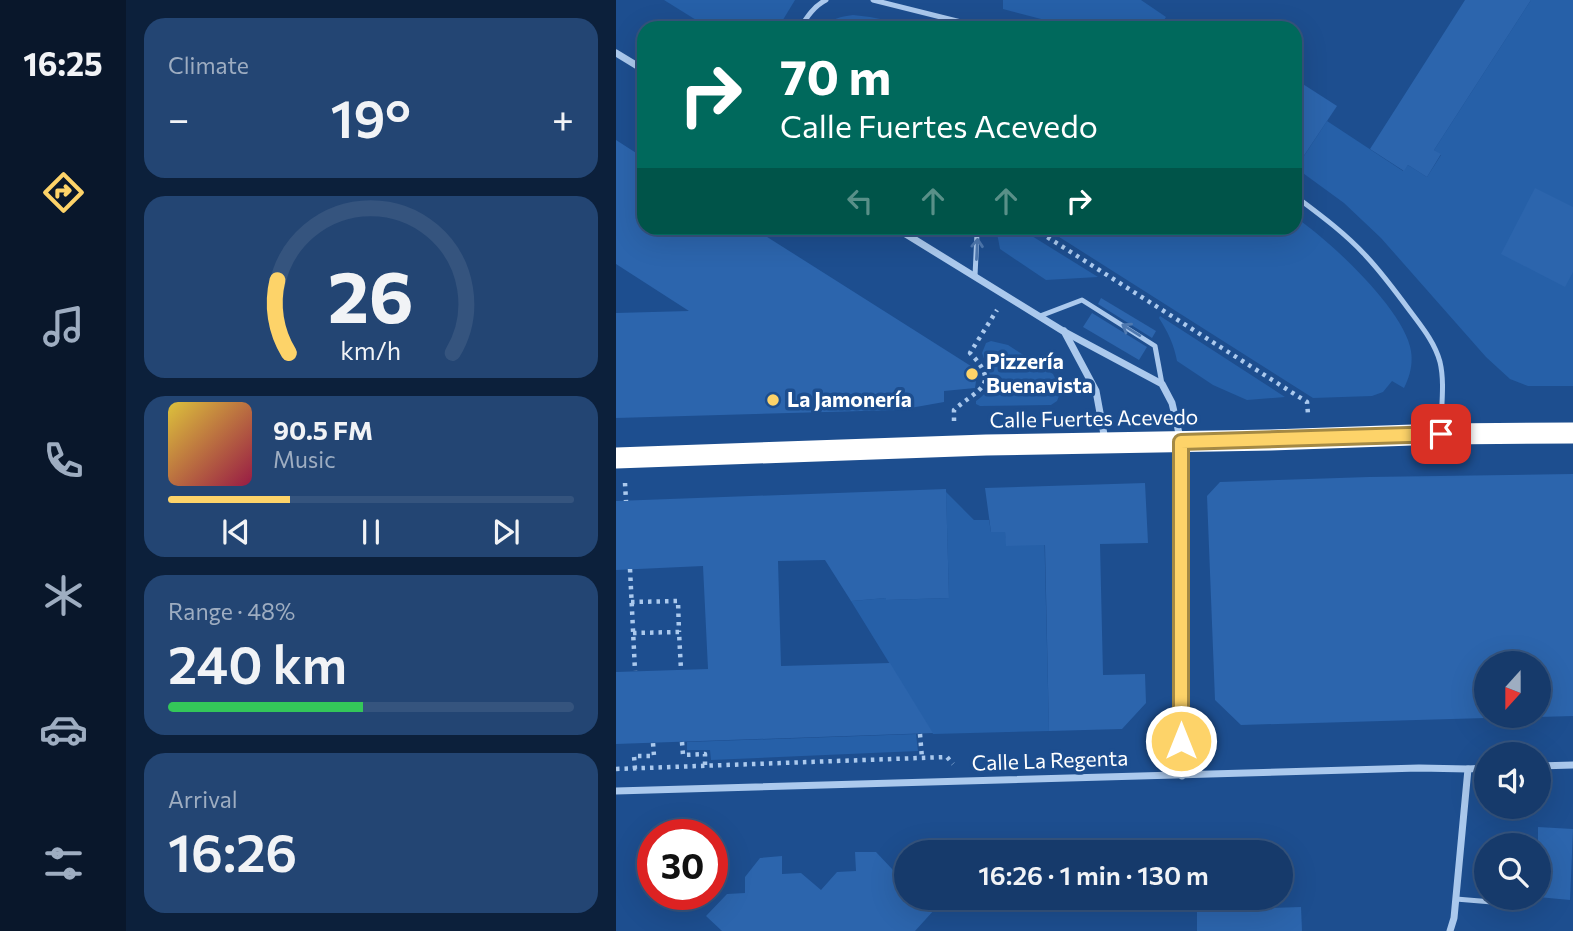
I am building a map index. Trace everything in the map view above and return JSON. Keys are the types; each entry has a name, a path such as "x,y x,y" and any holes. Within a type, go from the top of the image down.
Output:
{"highway":[{"name":"Calle Fuertes Acevedo","path":"616,458 986,445 1573,433"}],"street":[{"path":"616,53 637,66"},
{"path":"908,235 1063,331 1162,384 1172,403 1181,442 1182,776"},
{"path":"1063,331 1096,391 1105,443"},
{"path":"1551,766 1573,765"},
{"path":"1450,931 1454,918 1468,769"},
{"name":"Calle La Regenta","path":"616,791 1474,769"}],"lane":[{"path":"805,21 826,0"},
{"path":"873,0 957,21"},
{"path":"1302,201 1365,255 1424,330 1440,362 1441,434"},
{"path":"975,276 977,235"},
{"path":"1040,316 1082,300 1155,346 1162,384"},
{"path":"1456,899 1474,900"}],"path":[{"path":"1044,235 1307,402 1310,439"},
{"path":"973,396 981,389 985,379 979,363 970,353 1006,295"},
{"path":"629,569 635,671"},
{"path":"631,602 678,601 681,670"},
{"path":"633,633 679,632"},
{"path":"920,734 922,758"},
{"path":"682,742 683,755 700,754"},
{"path":"635,769 634,756 654,756 653,743"},
{"path":"616,769 947,757 966,781"}],"shaded area":[{"path":"664,0 795,0 782,21 698,21"},
{"path":"1003,0 1141,0 1166,17 1163,21 1047,21 1003,9"},
{"path":"1531,0 1573,0 1573,386 1528,386 1510,379 1486,357 1381,238 1344,203 1302,172 1302,159 1327,121 1403,171 1408,165 1427,177 1441,155 1434,150"},
{"path":"853,15 890,21 830,21"},
{"path":"1302,222 1364,277 1381,297 1406,334 1412,361 1404,388 1392,381 1383,392 1372,396 1313,398 1056,235 1302,235"},
{"path":"997,235 1030,235 1098,277 1046,280 1000,249"},
{"path":"1160,316 1285,397 1247,400 1213,385 1177,361"},
{"path":"991,341 1008,345 1053,374 1059,386 1057,401 1051,405 976,404 990,384 982,353 986,343"},
{"path":"946,492 974,520 989,520 991,532 1005,532 1007,546 1044,524 1049,731 933,734 851,601 949,598"},
{"path":"916,734 918,751 711,760 710,750 687,750 687,742"}],"building":[{"path":"1465,0 1531,0 1434,150 1441,154 1427,177 1408,165 1404,171 1370,149"},
{"path":"1302,84 1337,106 1302,158"},
{"path":"616,140 637,154 637,235 764,235 974,368 977,374 975,388 944,391 944,402 899,410 616,418 616,313 689,311 616,264"},
{"path":"1535,188 1573,207 1573,272 1565,287 1501,254"},
{"path":"1101,298 1156,331 1152,338 1098,304"},
{"path":"1092,313 1147,347 1139,360 1083,327"},
{"path":"1573,474 1573,716 1551,717 1551,651 1474,651 1474,718 1241,725 1215,700 1207,496 1220,482"},
{"path":"1145,483 1148,543 1100,544 1103,675 1145,674 1146,703 1122,729 1049,731 1045,545 1006,546 1005,532 991,532 985,488"},
{"path":"946,489 949,598 851,601 825,560 778,561 781,666 890,663 933,733 616,744 616,672 708,669 703,566 616,570 616,501"},
{"path":"1538,827 1573,829 1570,900 1551,898 1551,833 1538,833"},
{"path":"855,852 876,852 893,870 894,910 934,910 915,931 722,931 706,916 712,910 728,910 728,894 745,893 745,877 760,858 782,856 782,874 801,873 821,890 837,872 856,871"},
{"path":"1293,907 1301,907 1302,931 1197,931 1197,910 1293,910"}],"place":[{"name":"Pizzería Buenavista","path":"972,374"},
{"name":"La Jamonería","path":"773,400"}],"route":[{"path":"1181,741 1181,442 1441,434"}]}
